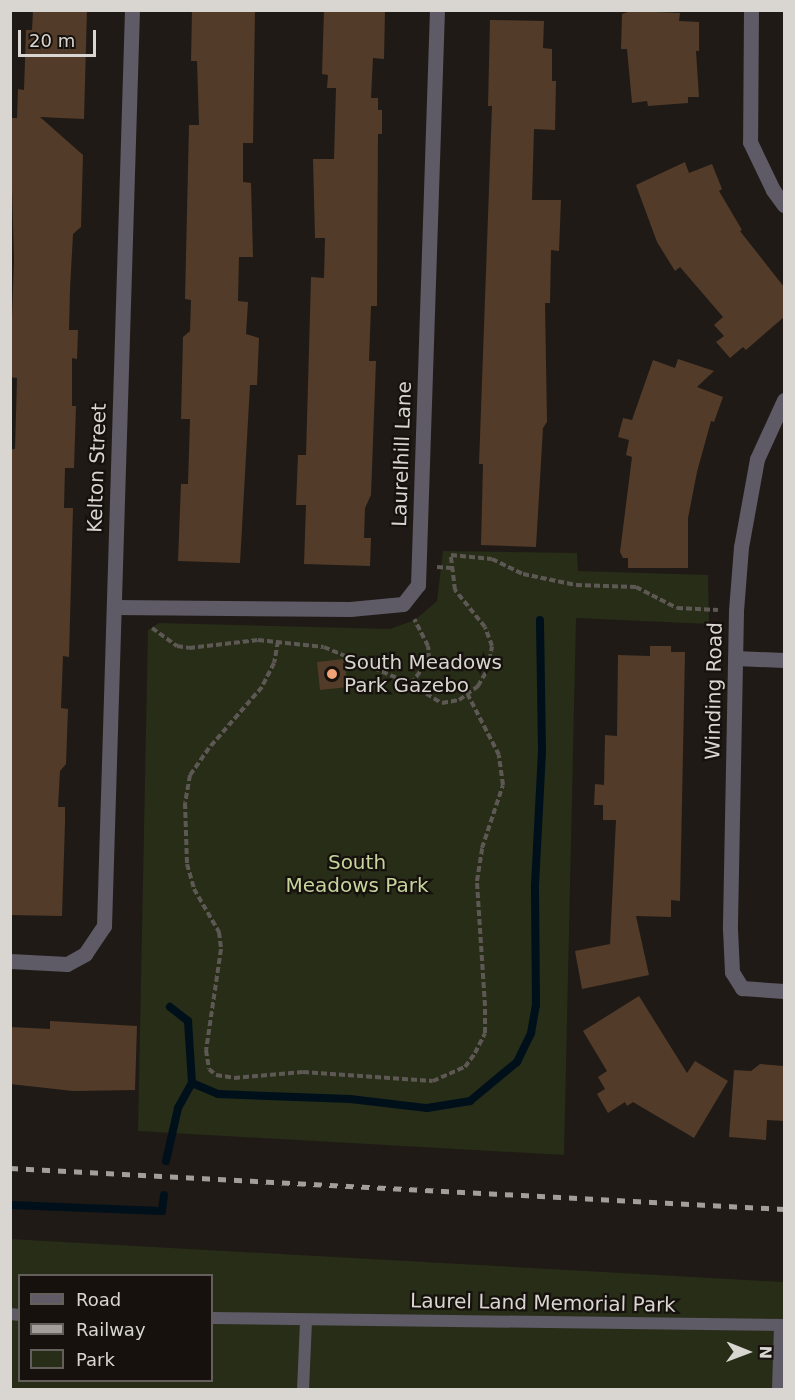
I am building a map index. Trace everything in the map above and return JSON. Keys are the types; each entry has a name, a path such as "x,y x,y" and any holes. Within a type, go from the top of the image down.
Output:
{"street":[{"name":"Kelton Street","path":"10,962 67,964 84,954 104,926 132,10"},
{"name":"Laurelhill Lane","path":"403,604 418,585 420,563 437,10"},
{"path":"751,10 750,142 773,190 784,205"},
{"name":"Winding Road","path":"784,400 757,459 741,547 736,611 730,929 732,972 742,988 784,991"},
{"path":"114,608 350,609 403,604"},
{"path":"735,657 784,660"}],"lane":[{"name":"Laurel Land Memorial Park","path":"213,1318 782,1325 778,1389"},
{"path":"303,1389 306,1320"}],"path":[{"path":"150,608 151,627 177,646 278,641 324,647 411,684 442,703 468,695 488,669 492,646 485,627 455,590 451,555 492,560 523,574 576,585 636,587 677,608 736,611"},
{"path":"403,604 428,646 429,659 424,671 411,684"},
{"path":"278,641 274,663 262,687 208,748 190,775 185,803 187,864 194,889 219,932 221,949 206,1050 208,1069 216,1075 234,1078 303,1072 433,1081 465,1067 475,1053 485,1033 477,881 482,848 503,785 500,755 468,695"}],"green space":[{"name":"South Meadows Park","path":"443,551 577,553 578,571 708,575 709,624 576,618 564,1155 138,1131 148,630 159,623 390,629 415,620 437,601"},
{"path":"10,1239 784,1282 784,1389 11,1389"}],"building":[{"path":"33,10 87,10 84,119 40,117 83,155 81,227 73,234 70,289 69,330 78,330 77,359 72,358 72,406 76,406 74,468 65,468 64,508 73,508 69,657 63,656 61,708 68,709 66,764 60,771 58,807 65,807 62,916 10,915 10,449 15,449 17,378 10,377 14,259 10,118 17,118 18,89 24,90 26,30 32,30"},
{"path":"192,10 255,10 253,143 243,143 243,182 251,183 253,257 239,257 238,301 248,302 246,334 259,338 257,385 250,385 240,563 178,561 181,484 188,484 190,419 181,419 183,337 190,331 191,300 185,299 189,125 199,125 197,61 191,61"},
{"path":"324,10 385,10 384,59 373,58 371,98 378,98 378,110 382,110 382,134 378,134 377,306 371,306 369,361 376,361 371,495 365,508 364,538 371,538 370,566 304,564 306,505 296,505 298,455 306,455 311,277 324,278 325,238 315,238 313,159 334,159 336,88 327,88 328,75 322,74"},
{"path":"631,11 680,13 679,21 699,22 699,51 696,51 699,97 688,97 688,103 648,106 647,101 632,103 627,49 621,49 622,14"},
{"path":"490,20 544,21 543,48 552,49 552,81 556,81 555,130 534,129 532,200 561,200 559,251 551,250 550,303 545,303 547,422 543,428 536,547 481,545 483,464 479,464 492,106 488,106"},
{"path":"685,162 689,173 712,164 722,189 719,191 742,230 740,231 784,287 784,317 746,350 743,347 730,358 716,342 724,336 714,325 723,317 680,267 675,271 657,242 636,185"},
{"path":"678,359 714,371 697,387 723,397 714,422 711,421 697,472 688,518 688,568 628,568 628,558 623,558 620,552 632,457 626,455 629,440 618,437 623,418 632,420 653,360 675,368"},
{"path":"650,646 671,646 671,652 685,652 680,901 671,900 671,917 636,916 649,975 582,989 575,951 610,944 616,820 603,820 603,805 594,805 595,784 604,785 605,735 617,736 618,655 650,656"},
{"name":"South Meadows Park Gazebo","path":"344,659 348,687 320,690 317,662"},
{"path":"639,996 687,1073 695,1061 728,1081 694,1138 633,1102 627,1106 625,1102 608,1113 597,1094 605,1089 598,1077 607,1071 583,1031"},
{"path":"50,1021 137,1026 135,1090 73,1091 10,1084 10,1027 50,1029"},
{"path":"760,1064 784,1066 784,1121 767,1120 766,1140 729,1137 734,1070 751,1071"}],"waterway":[{"path":"192,1083 218,1094 350,1099 427,1108 470,1101 517,1062 531,1033 536,1005 535,885 542,750 540,620"},
{"path":"166,1161 178,1108 192,1083 188,1021 170,1007"},
{"path":"10,1205 162,1211 164,1195"}],"railway":[{"path":"10,1168 784,1209"}],"place":[{"name":"South Meadows Park Gazebo","path":"332,674"}]}
